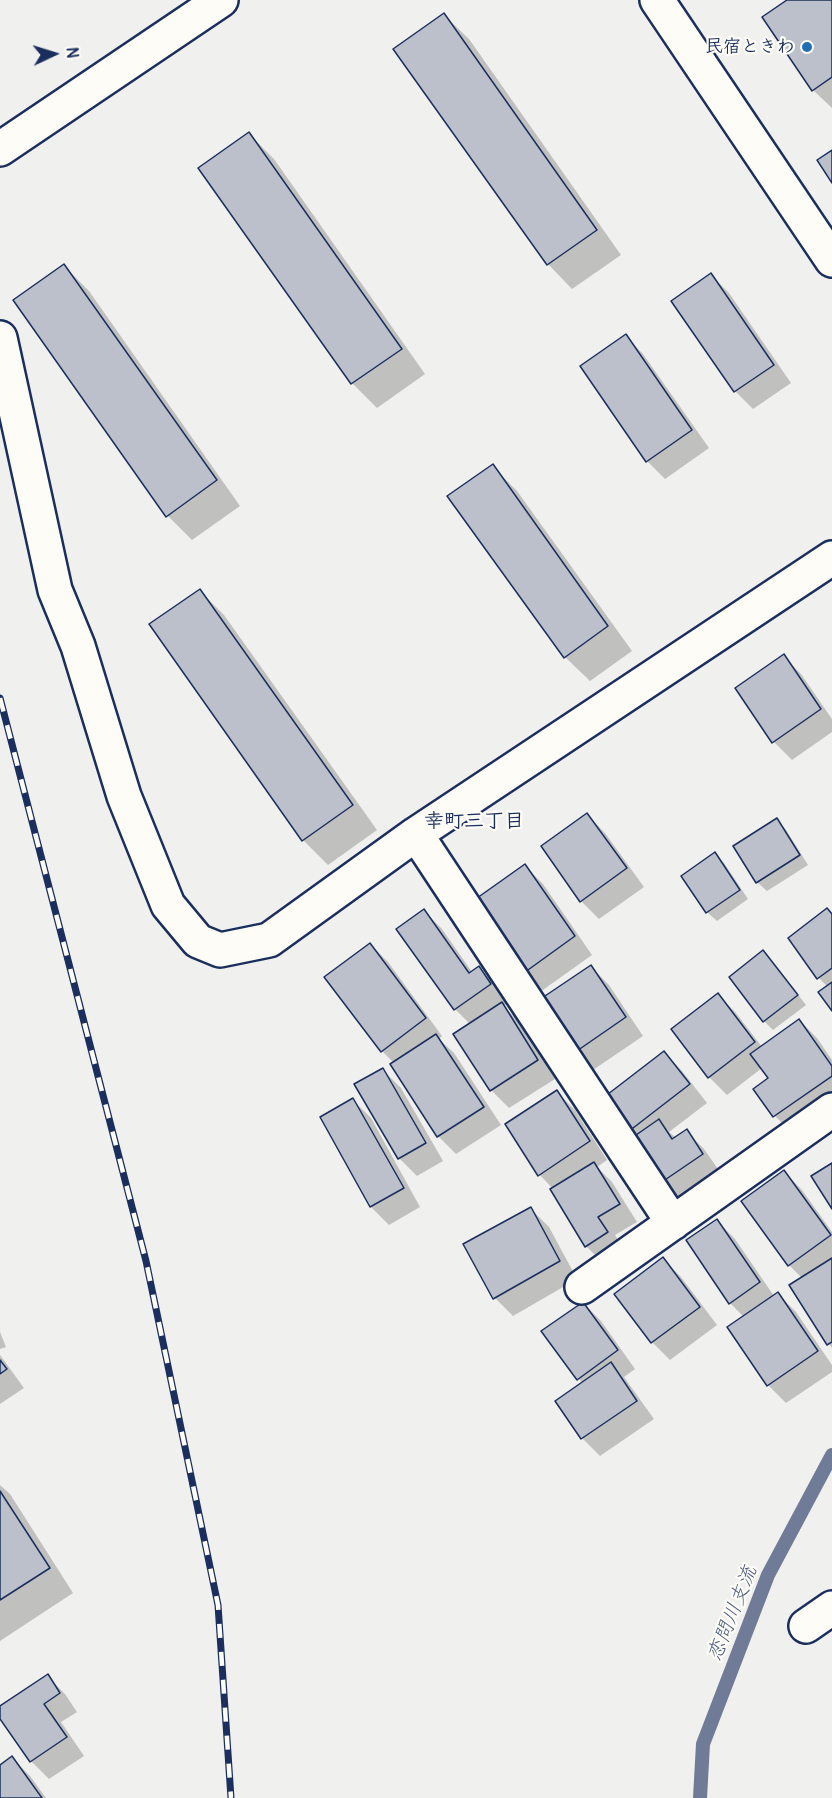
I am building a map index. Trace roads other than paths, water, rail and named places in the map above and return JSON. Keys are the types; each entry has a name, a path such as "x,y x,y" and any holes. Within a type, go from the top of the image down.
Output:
{"street":[{"path":"0,149 221,0"},
{"path":"657,0 832,260"},
{"path":"0,338 55,590 78,646 124,796 168,905 198,941 220,950 269,940 416,834 832,558"},
{"path":"416,834 673,1223"},
{"path":"582,1287 832,1110"}],"waterway":[{"name":"恋問川支流","path":"700,1798 703,1744 768,1575 832,1455"}],"railway":[{"path":"0,698 146,1261 218,1605 231,1798"}],"place":[{"name":"民宿ときわ","path":"807,47"}],"district":[{"name":"幸町三丁目","path":"474,822"}]}
